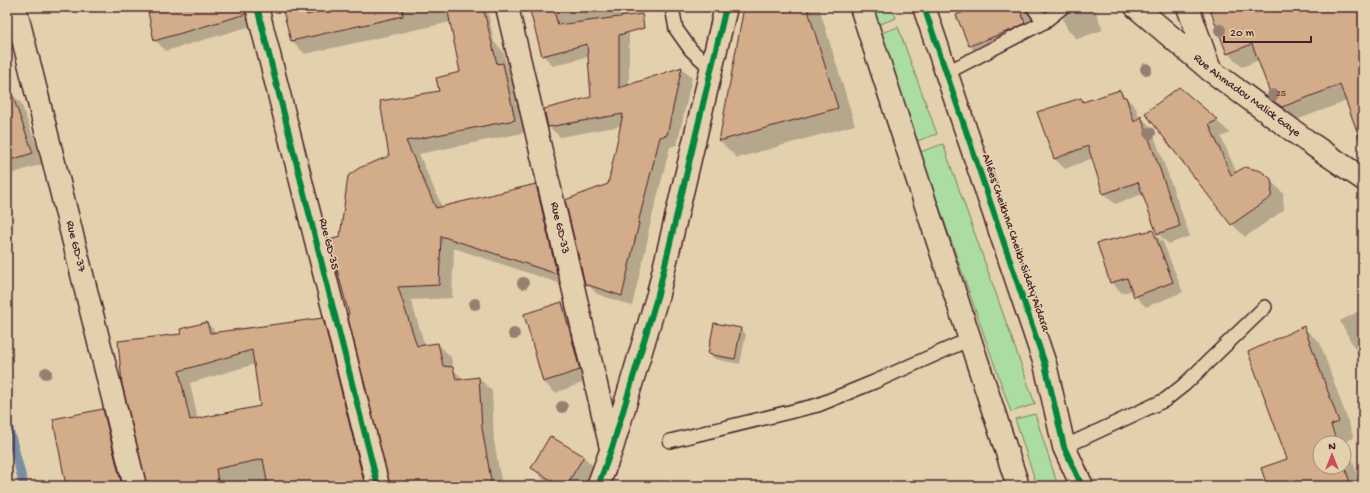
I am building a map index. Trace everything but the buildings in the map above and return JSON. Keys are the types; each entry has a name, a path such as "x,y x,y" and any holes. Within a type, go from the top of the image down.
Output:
{"street":[{"name":"Rue GD-37","path":"15,7 135,486"},
{"name":"Rue GD-35","path":"257,7 378,486"},
{"name":"Rue GD-33","path":"507,7 612,448"},
{"path":"598,486 612,448 658,294 726,7"},
{"path":"862,7 1018,486"},
{"name":"Allées Cheikhna Cheikh Sidaty Aîdara","path":"924,7 1045,364 1064,447 1082,486"},
{"name":"Rue Ahmadou Malick Gaye","path":"1136,7 1210,70 1307,141 1363,179"},
{"path":"1188,7 1210,70"}],"lane":[{"path":"672,7 676,29 690,50 712,69"},
{"path":"1033,7 1044,22"},
{"path":"946,73 1044,22 1063,7"},
{"path":"1064,447 1165,400 1184,385 1265,307"},
{"path":"670,441 818,405 874,382 970,339"}],"green space":[{"path":"869,7 892,7 896,18 875,26"},
{"path":"898,27 937,134 917,141 878,34"},
{"path":"943,144 1035,404 1011,412 920,152"},
{"path":"1035,414 1058,486 1037,486 1015,419"}],"waterway":[{"path":"7,421 24,486"}],"cycle path":[{"path":"257,7 378,486"},
{"path":"598,486 612,448 658,294 726,7"},
{"path":"924,7 1045,364 1064,447 1082,486"}]}
